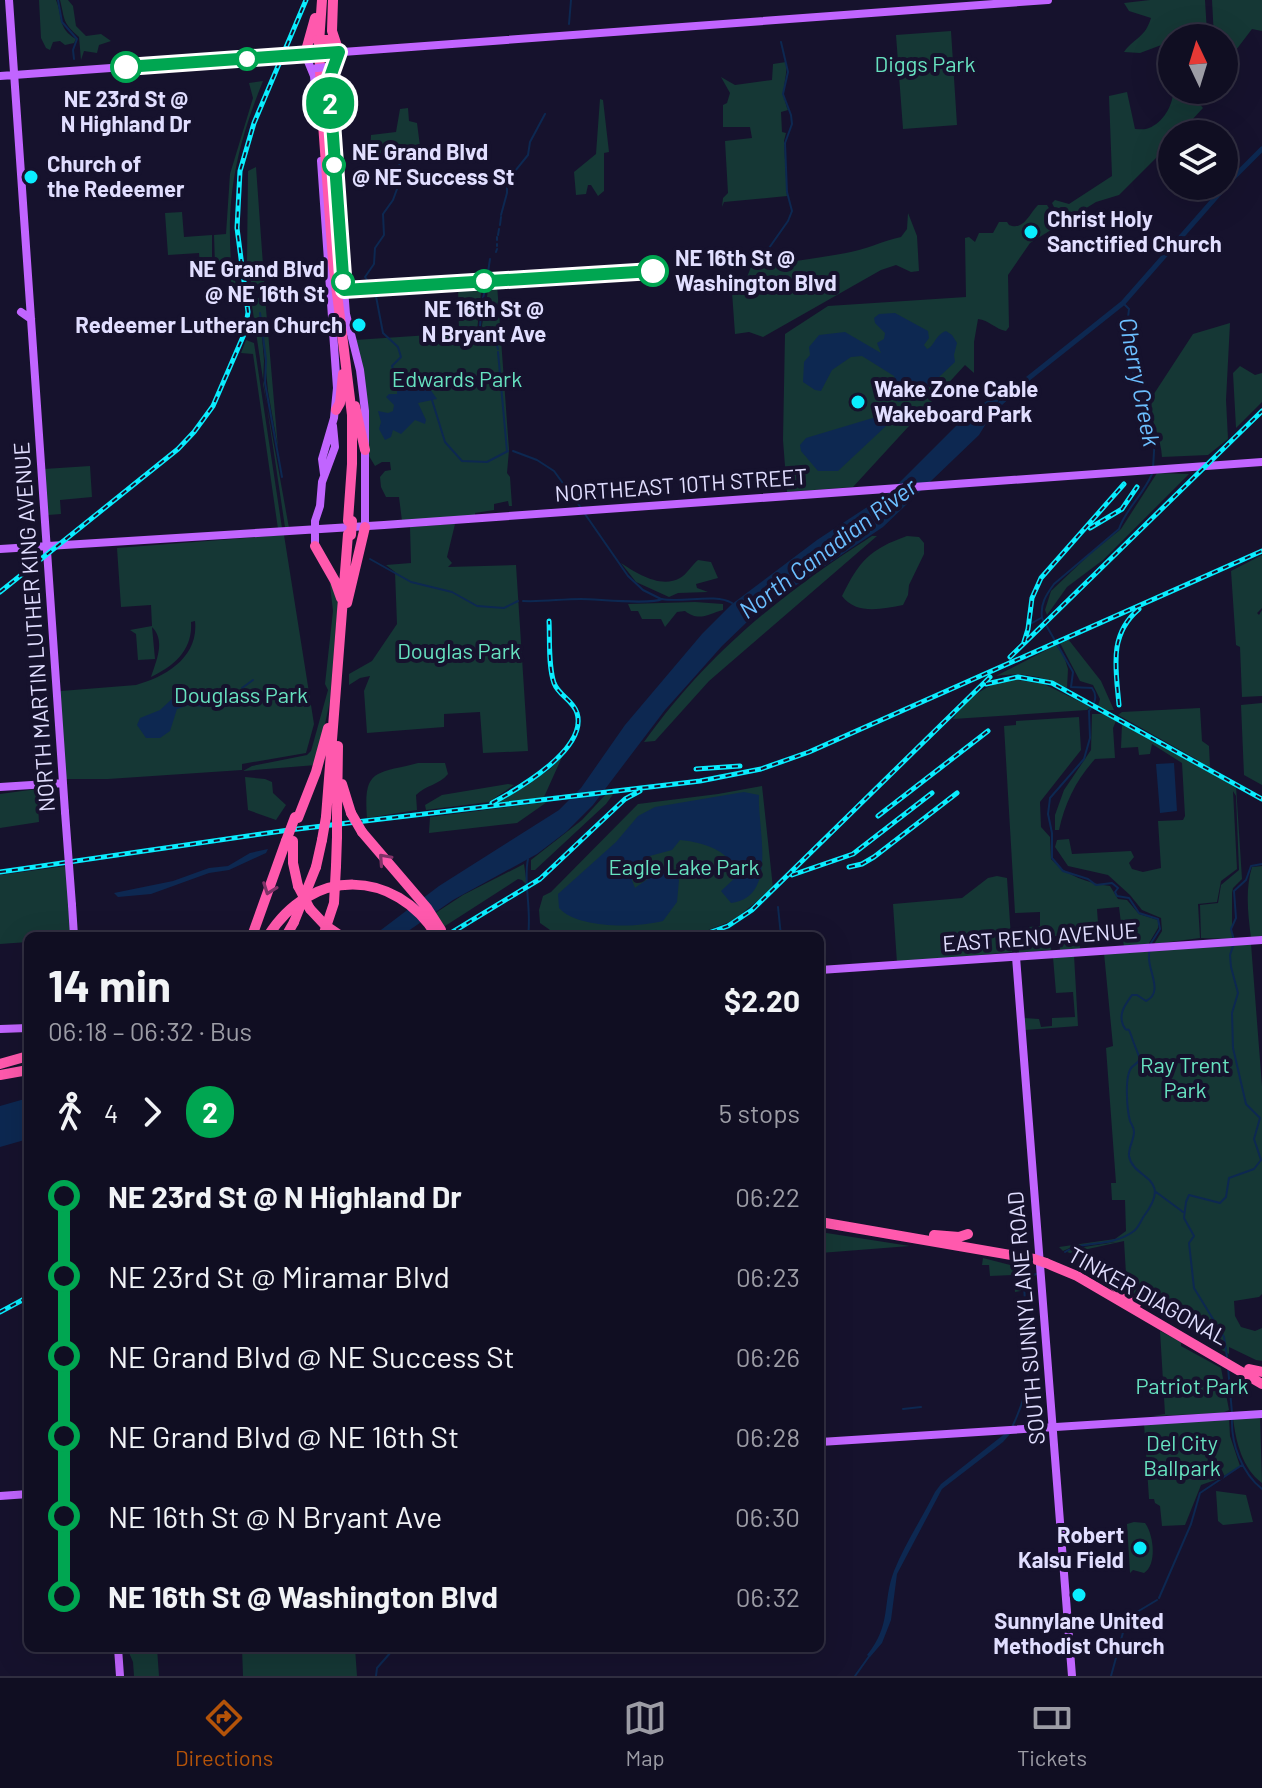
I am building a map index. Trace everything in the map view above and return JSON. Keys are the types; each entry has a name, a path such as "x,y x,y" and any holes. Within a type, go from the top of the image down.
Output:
{"highway":[{"path":"320,0 322,37 334,52"},
{"path":"320,0 319,43 327,111 334,273 353,432 350,521"},
{"path":"310,54 322,37 331,0"},
{"path":"331,0 324,59 337,278 354,403 365,450"},
{"path":"316,95 327,111 327,134"},
{"path":"336,410 340,403 346,364"},
{"path":"288,932 316,867 326,817 356,464 354,403"},
{"path":"324,932 334,903 344,605 365,527"},
{"path":"315,546 335,581 344,605"},
{"path":"254,932 322,754 336,691"},
{"path":"338,763 351,813 362,832 433,916 442,932"},
{"path":"290,841 298,886 310,909 336,932"},
{"path":"271,932 292,907 325,889 350,884 367,885 399,896 423,915 434,932"},
{"path":"0,1066 24,1057"},
{"path":"0,1066 24,1064"},
{"path":"0,1077 24,1071"},
{"path":"0,1077 24,1078"},
{"name":"TINKER DIAGONAL","path":"824,1221 924,1235 1039,1259 1132,1305 1239,1367 1262,1387"},
{"name":"TINKER DIAGONAL","path":"824,1221 1039,1259"},
{"path":"924,1235 959,1237 968,1234"},
{"path":"941,1242 980,1255"},
{"path":"1109,1281 1132,1305"},
{"path":"1095,1295 1132,1305"},
{"path":"1239,1367 1262,1374"}],"main road":[{"name":"NORTH MARTIN LUTHER KING AVENUE","path":"9,0 74,932"},
{"path":"0,76 940,8 953,2 1048,0"},
{"path":"940,8 953,2"},
{"path":"334,52 327,111 346,314 362,382 365,527"},
{"path":"310,54 314,68 337,384 336,410 323,456 324,474 314,530 315,546"},
{"path":"314,68 330,68"},
{"path":"21,312 31,319"},
{"name":"NORTHEAST 10TH STREET","path":"0,551 1262,462"},
{"path":"0,790 18,791 63,783"},
{"name":"EAST RENO AVENUE","path":"824,970 1262,940"},
{"name":"SOUTH SUNNYLANE ROAD","path":"1016,957 1072,1676"},
{"path":"0,1029 24,1028"},
{"path":"824,1442 1262,1412"},
{"path":"0,1496 24,1494"},
{"path":"118,1652 120,1676"}],"green space":[{"path":"39,0 56,0 63,26 76,39 74,43 65,45 60,41 53,42 50,50 46,48 41,38"},
{"path":"60,0 68,0 73,6 76,26 86,36 101,34 111,41 99,45 97,53 84,51 81,60 79,37 67,24"},
{"path":"1205,0 1206,24 1158,24 1158,46 1140,53 1124,52 1143,34 1151,18 1129,11 1124,3"},
{"path":"1212,0 1262,0 1262,31 1252,29 1238,47 1238,24 1213,24"},
{"name":"Diggs Park","path":"951,31 957,125 903,129 896,35"},
{"path":"786,62 784,96 788,110 781,112 782,132 786,133 787,196 724,202 722,207 723,198 728,193 725,141 752,138 750,127 723,127 723,105 727,103 730,93 721,77 735,85 772,80 773,64"},
{"path":"263,81 241,147 232,191 231,261 237,291 232,293 230,263 215,264 214,235 226,234 230,174 253,98 249,83"},
{"name":"Wake Zone Cable Wakeboard Park","path":"1127,92 1135,129 1154,126 1158,122 1158,156 1119,195 1096,202 1030,243 1008,275 1009,327 1006,331 978,319 974,373 965,365 853,487 787,492 783,440 785,334 828,306 966,297 965,238 969,237 975,242 979,233 993,233 999,222 1019,226 1038,205 1047,205 1052,213 1055,200 1069,204 1112,176 1109,96"},
{"path":"600,99 603,100 609,152 604,153 604,191 598,196 588,185 586,194 576,195 574,172 596,154"},
{"name":"Wake Zone Cable Wakeboard Park","path":"1171,104 1200,104 1203,108 1192,120 1160,120"},
{"path":"408,108 409,121 417,123 420,146 469,147 370,154 371,135 396,132 400,109"},
{"path":"256,167 265,293 253,292 247,262 248,171"},
{"path":"182,212 184,237 212,235 212,266 200,266 199,253 168,255 165,213"},
{"path":"908,213 917,236 919,271 911,272 896,265 881,270 763,337 749,332 735,334 732,292 742,291 742,286 736,285 747,277 751,267 853,252 901,237 907,229"},
{"name":"Edwards Park","path":"497,284 509,450 507,473 512,506 508,501 494,504 494,510 475,515 402,521 399,497 386,497 381,487 380,477 391,470 390,462 375,466 369,456 355,340 459,333 458,285 485,285 481,293 477,331 481,331 489,285"},
{"path":"265,297 278,448 268,391 260,311 263,380 251,299"},
{"path":"1230,323 1226,400 1228,439 1208,455 1162,457 1148,403 1193,334"},
{"path":"246,340 254,343 282,528 278,529 253,354 241,353"},
{"path":"1240,366 1255,375 1262,373 1262,402 1236,428 1233,373"},
{"path":"267,405 289,528 285,527"},
{"path":"90,466 92,497 60,500 61,514 48,515 44,469"},
{"path":"1157,473 1189,474 1103,560 1067,587 1047,615 1045,610 1051,591 1121,529"},
{"name":"Douglas Park","path":"455,524 447,557 452,563 448,567 516,565 528,751 483,753 480,712 444,714 444,727 367,733 364,691 370,676 349,685 349,674 372,661 397,624 395,572 386,565 411,563 410,527"},
{"name":"Douglass Park","path":"284,535 314,724 306,753 242,764 242,770 65,779 59,693 136,685 158,677 186,655 195,634 195,621 191,622 189,641 180,656 151,677 159,651 156,633 152,627 155,659 138,660 136,634 130,630 152,626 151,605 121,607 117,548"},
{"path":"872,536 877,536 709,681 655,741 644,742 694,680 748,627 807,580"},
{"path":"907,536 919,537 924,543 924,554 903,605 870,609 848,602 842,596 860,565 875,551"},
{"path":"1262,555 1262,608 1257,613 1259,615 1262,610 1262,696 1242,697 1231,571"},
{"path":"698,560 711,562 718,578 696,584 697,588 708,592 678,593 669,597 636,582 621,563 649,578 665,582 682,577"},
{"path":"329,576 338,599 330,701 316,765 243,771 252,766 307,755 311,751 328,690 325,684 333,611"},
{"path":"628,604 723,604 723,610 699,617 685,611 677,612 665,627 661,619 642,619 638,611 631,611"},
{"path":"1068,639 1101,681 1114,710 1098,706 1100,699 1093,685 1080,681 1060,643"},
{"path":"1056,645 1068,669 1067,688 1033,676 996,676"},
{"path":"1011,679 1044,684 1091,707 1087,710 953,719 978,693"},
{"path":"1262,703 1262,785 1244,775 1241,705"},
{"path":"1200,708 1202,741 1209,746 1210,767 1118,715 1122,712"},
{"path":"1092,714 1103,714 1116,721 1113,728 1115,758 1095,759 1088,767 1072,792 1059,830 1055,830 1055,815 1064,790 1091,750"},
{"path":"1079,717 1081,750 1040,802 1041,827 1050,837 1051,859 1078,878 1110,886 1118,899 1127,900 1139,914 1158,920 1158,928 1148,945 1124,947 1119,907 1097,909 1098,923 1079,925 1080,950 1060,950 1059,936 1050,936 1051,950 1019,953 1017,928 1040,926 1040,912 1015,913 1004,726 1016,725 1016,721"},
{"path":"1122,724 1236,786 1242,879 1232,893 1232,939 1201,938 1200,905 1218,903 1221,885 1239,870 1236,796 1233,791 1237,869 1221,881 1217,902 1198,904 1200,938 1154,944 1162,931 1161,918 1142,910 1108,875 1068,866 1055,847 1057,840 1069,839 1072,854 1131,851 1134,857 1129,863 1132,869 1143,872 1161,868 1158,821 1183,820 1185,816 1182,763 1152,744 1150,754 1139,755 1138,747 1121,748"},
{"path":"562,757 544,797 496,803 549,770"},
{"path":"418,763 445,763 448,774 416,795 417,810 367,818 367,790 375,776"},
{"path":"245,777 272,782 273,793 286,805 276,820 248,810"},
{"path":"514,785 489,802 426,810 425,805 442,795"},
{"name":"Eagle Lake Park","path":"762,786 773,888 734,920 704,932 550,932 540,923 539,910 543,896 551,892 638,804"},
{"path":"37,789 39,822 0,828 0,794"},
{"path":"607,793 614,793 606,804 535,870 531,870 531,860 582,820"},
{"path":"547,802 517,823 429,833 430,817"},
{"path":"524,864 527,885 518,879 442,928 434,914 463,895"},
{"path":"66,866 71,932 24,932 24,942 0,944 0,875"},
{"path":"1262,866 1262,937 1251,938 1248,884 1252,867"},
{"path":"988,878 1007,878 1012,952 897,963 893,904 962,898"},
{"name":"Ray Trent Park","path":"1251,944 1262,1086 1262,1294 1234,1301 1235,1316 1241,1327 1255,1331 1262,1328 1262,1361 1229,1347 1229,1354 1127,1290 1124,1241 1070,1253 1067,1252 1071,1249 1116,1242 1072,1247 1063,1251 1059,1247 1115,1239 1126,1231 1125,1200 1112,1200 1111,1183 1116,1183 1106,1048 1113,1046 1104,953"},
{"path":"1074,955 1078,1026 1025,1030 1024,1018 1039,1019 1041,1027 1052,1026 1052,1018 1075,1017 1073,992 1056,993 1053,957"},
{"path":"824,1233 910,1246 824,1253"},
{"path":"983,1258 1034,1271 1023,1279 1021,1291 1015,1292 1013,1275 990,1276 989,1265 982,1265"},
{"name":"Patriot Park","path":"1160,1331 1221,1368 1229,1410 1222,1413 1153,1416 1165,1414"},
{"path":"1260,1416 1262,1483 1249,1470 1241,1454 1233,1418"},
{"name":"Del City Ballpark","path":"1229,1418 1230,1436 1240,1466 1221,1478 1201,1485 1185,1525 1162,1526 1160,1506 1154,1499 1149,1499 1144,1423"},
{"path":"1216,1491 1246,1495 1253,1522 1223,1525 1218,1521"},
{"path":"1145,1523 1152,1542 1151,1564 1144,1573 1133,1570 1130,1573 1127,1524"},
{"path":"129,1652 157,1652 159,1676 134,1676"},
{"path":"242,1652 355,1652 357,1676 243,1676"}],"water":[{"path":"895,313 928,331 929,338 924,345 927,349 946,331 957,343 955,362 923,392 899,402 892,399 892,395 900,391 894,376 862,356 851,357 832,370 821,391 803,382 809,347 819,335 845,332 881,353 877,343 884,339 885,333 874,318 879,314"},
{"path":"397,379 413,387 420,384 430,389 437,399 418,403 425,424 415,420 401,434 393,430 391,437 385,440 379,429 378,411 393,411 394,405 386,397 397,394"},
{"path":"1002,391 979,435 883,527 774,600 722,646 665,710 593,805 566,832 537,854 453,900 407,932 378,932 439,886 559,810 581,788 625,725 702,634 732,604 817,540 890,492 970,412"},
{"path":"902,411 838,471 818,471 801,451 800,445 806,438"},
{"path":"201,695 209,698 204,707 189,705 177,709 170,731 160,738 146,738 137,725 140,718 160,710 173,698"},
{"path":"1174,763 1177,811 1160,813 1156,764"},
{"path":"744,792 759,795 762,859 755,889 746,898 731,903 721,891 736,877 724,854 698,843 680,840 672,850 646,857 632,880 635,888 662,874 679,880 677,902 663,921 608,925 579,920 559,908 558,894 616,842 638,816 655,807"},
{"path":"268,849 266,853 229,870 209,873 151,894 118,897 114,893 173,881 209,868 228,866 250,853"},
{"path":"24,1099 24,1140 0,1147 0,1106"},
{"path":"1007,1432 1011,1433 1003,1442 942,1489 897,1574 891,1620 882,1643 870,1657 867,1655 880,1634 894,1571 935,1492"}],"waterway":[{"path":"58,0 62,22 77,39 74,59"},
{"path":"569,24 571,0"},
{"path":"769,248 792,211 787,192 785,143 792,124 783,94 788,72 781,42"},
{"path":"501,215 507,181 528,155 530,142 545,114"},
{"path":"390,144 398,153 401,178 393,200 383,214 384,235 375,248 374,264 365,277 375,291 383,333 398,347 401,357 392,366 397,379"},
{"name":"North Canadian River","path":"993,410 1123,303 1262,149"},
{"path":"500,225 501,217"},
{"path":"498,235 499,229"},
{"path":"487,279 490,259"},
{"path":"479,339 487,282"},
{"name":"Cherry Creek","path":"1123,303 1129,309 1127,326 1138,349 1132,370 1140,387 1146,422 1155,436 1153,468"},
{"path":"260,313 266,360 265,383 282,477"},
{"path":"495,339 498,349"},
{"path":"498,352 507,451"},
{"path":"432,400 445,442 462,461 487,462 508,451"},
{"path":"513,451 537,460 554,471 581,508"},
{"name":"Cherry Creek","path":"1151,943 1160,929 1158,919 1139,913 1129,898 1117,896 1115,892 1118,888 1112,883 1096,885 1063,871 1052,858 1048,814 1050,798 1084,759 1090,738 1089,711 1095,697 1092,688 1071,687 1073,672 1042,618 1042,608 1054,584 1119,529 1152,474"},
{"path":"585,514 628,576 643,590 661,599"},
{"path":"370,559 411,582 452,592 477,606 504,608 518,601"},
{"path":"523,601 581,599 647,602 708,598 732,603"},
{"path":"1032,623 1041,618"},
{"path":"242,688 253,680"},
{"path":"528,859 528,932"},
{"path":"1234,940 1231,929 1236,918 1234,891 1246,880 1251,866 1262,864"},
{"path":"778,907 781,932"},
{"path":"1227,1357 1224,1337 1194,1288 1189,1243 1194,1236 1184,1218 1189,1195 1220,1203 1226,1197 1229,1178 1254,1169 1261,1160 1254,1139 1260,1118 1246,1104 1233,1048 1232,1013 1238,993 1231,967 1233,946"},
{"name":"Cherry Creek","path":"1065,1252 1080,1246 1116,1240 1134,1231 1155,1193 1149,1180 1137,1170 1129,1156 1134,1132 1128,1109 1128,1077 1129,1071 1140,1059 1121,1017 1132,995 1146,1001 1152,997 1154,985 1150,949"},
{"path":"1156,1192 1183,1212"},
{"name":"Cherry Creek","path":"1013,1425 1021,1406 1028,1371 1024,1284 1036,1274"},
{"path":"1228,1367 1232,1413"},
{"path":"903,1409 921,1407"},
{"path":"1232,1419 1233,1438 1239,1457 1262,1489"},
{"path":"1159,1598 1191,1524 1200,1493 1242,1465"},
{"path":"1111,1676 1127,1618 1157,1600"},
{"path":"376,1676 377,1668 391,1652"},
{"path":"391,1652 397,1652"},
{"name":"Cherry Creek","path":"855,1676 870,1655"}],"railway":[{"path":"0,592 178,449 213,406 245,332 248,312 237,228 240,171 254,123 306,0"},
{"path":"1010,657 1262,411"},
{"path":"1024,642 1032,598 1041,578 1124,484"},
{"path":"1090,528 1122,509 1137,487"},
{"path":"0,872 289,830 700,781 761,769 809,752 1262,551"},
{"path":"1119,705 1118,641 1129,619 1139,609"},
{"path":"492,803 533,778 562,754 578,727 575,709 559,691 552,676 549,621"},
{"path":"711,932 728,926 752,910 990,677"},
{"path":"986,684 1018,677 1052,683 1262,799"},
{"path":"878,816 988,731"},
{"path":"696,769 740,766"},
{"path":"453,932 540,879 625,799 640,791"},
{"path":"792,875 853,854 932,793"},
{"path":"849,867 874,857 957,793"},
{"path":"0,1312 24,1299"}],"bus line":[{"name":"2","path":"126,67 339,52 329,80 344,290 653,271"}],"place":[{"name":"NE 23rd St @ N Highland Dr","path":"126,67"},
{"name":"NE Grand Blvd @ NE Success St","path":"334,165"},
{"name":"Church of the Redeemer","path":"31,177"},
{"name":"Christ Holy Sanctified Church","path":"1031,232"},
{"name":"NE 16th St @ Washington Blvd","path":"653,271"},
{"name":"NE 16th St @ N Bryant Ave","path":"484,281"},
{"name":"NE Grand Blvd @ NE 16th St","path":"343,282"},
{"name":"Redeemer Lutheran Church","path":"359,325"},
{"name":"Wake Zone Cable Wakeboard Park","path":"858,402"},
{"name":"Robert Kalsu Field","path":"1140,1548"},
{"name":"Sunnylane United Methodist Church","path":"1079,1595"}]}
